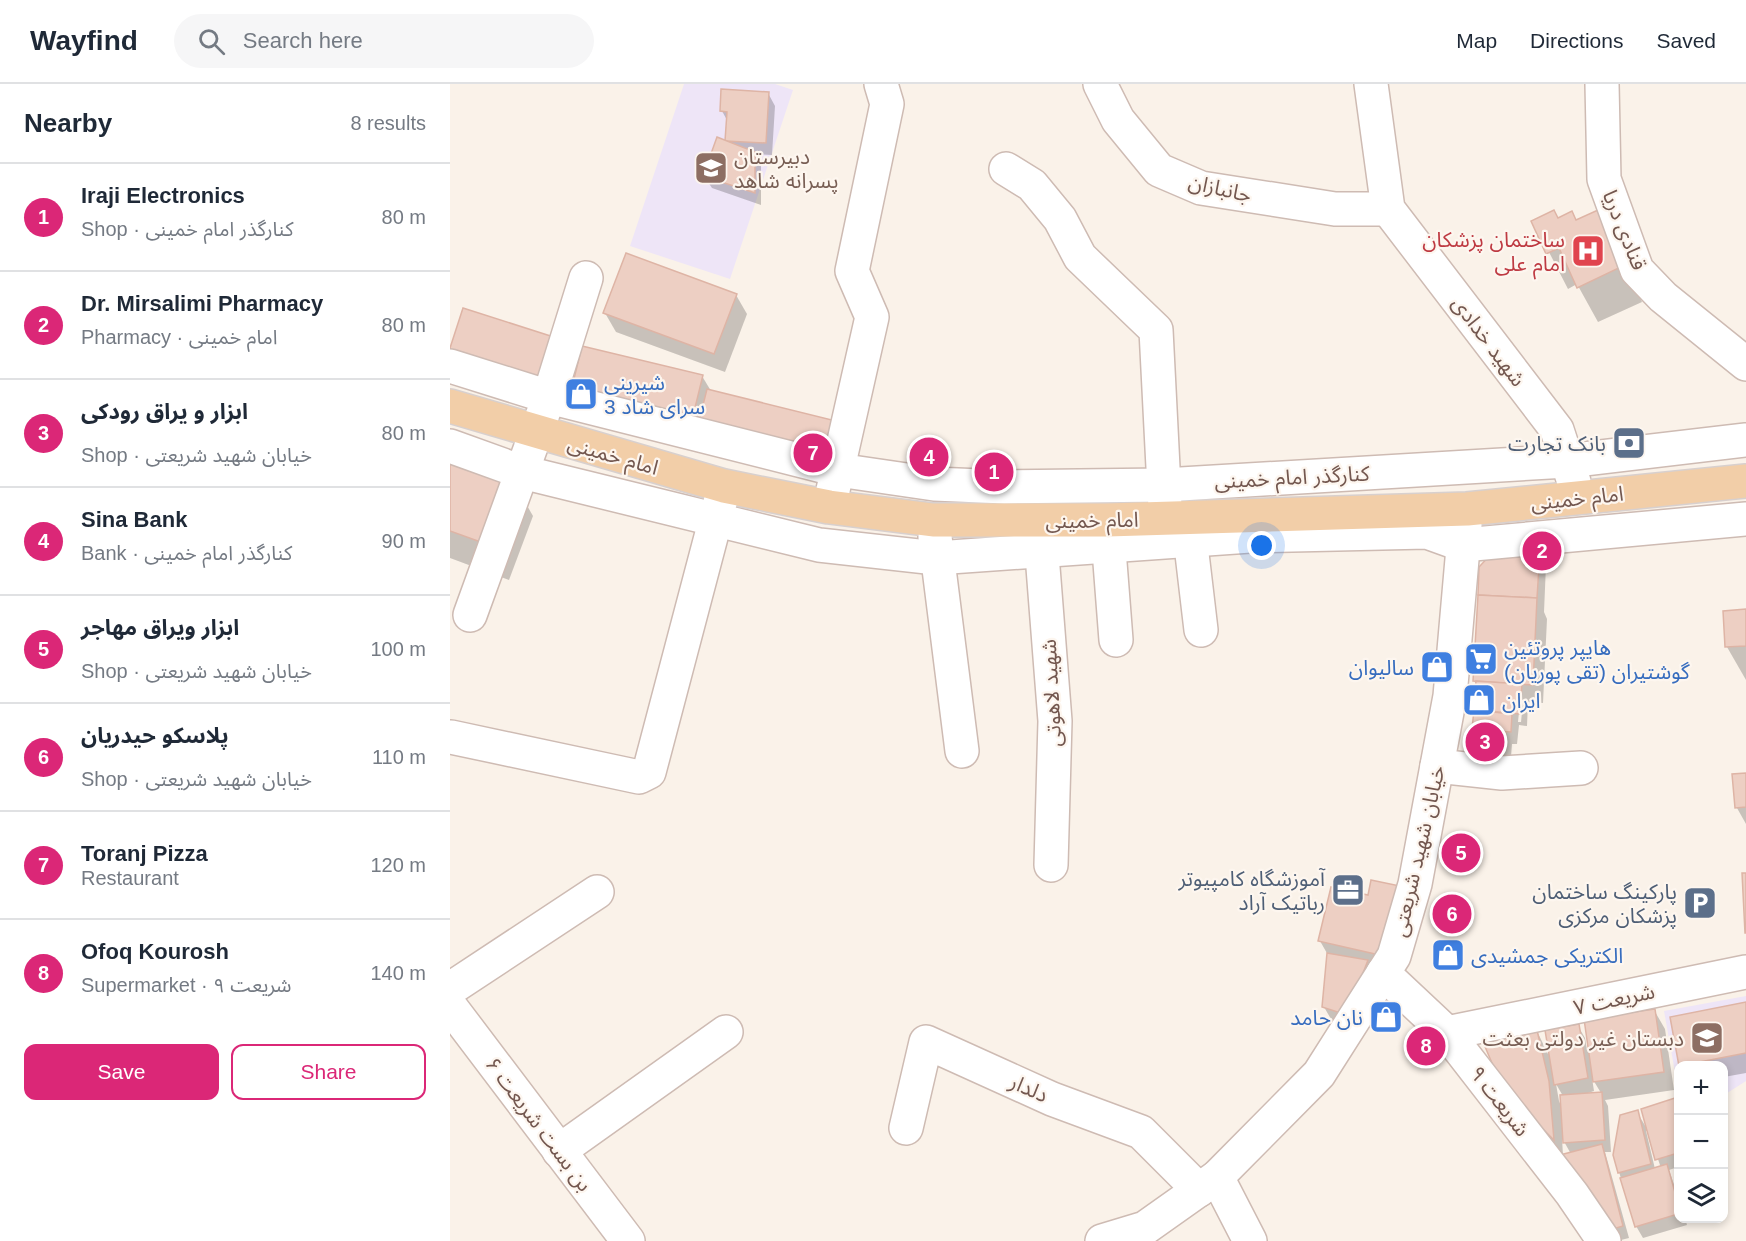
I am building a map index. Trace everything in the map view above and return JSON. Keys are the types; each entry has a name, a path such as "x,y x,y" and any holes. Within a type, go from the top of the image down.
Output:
{"main road":[{"name":"امام خمینی","path":"450,406 535,433 724,486 829,507 1040,536 1107,533 1181,525 1467,509 1746,481"}],"street":[{"path":"829,507 872,317 852,271 887,104 880,84"},
{"name":"جانبازان","path":"1100,84 1118,120 1159,170 1201,188 1335,208 1388,208"},
{"name":"شهید خدادی","path":"1371,84 1388,208 1557,430 1579,498"},
{"name":"قنادی دریا","path":"1602,84 1604,179 1637,270 1663,297 1746,364"},
{"path":"1006,169 1032,185 1060,219 1080,257 1155,330 1164,484 1181,525 1201,630"},
{"path":"470,615 549,397 586,278"},
{"name":"کنارگذر امام خمینی","path":"450,366 549,397 838,470 945,484 1005,487 1164,484 1567,461 1746,440"},
{"path":"450,446 522,472 819,545 936,558 1040,536"},
{"path":"451,737 639,777 649,772 724,486"},
{"name":"خیابان شهید شریعتی","path":"1102,1241 1145,1228 1208,1184 1319,1074 1394,956 1415,884 1450,696 1467,509"},
{"path":"1181,525 1250,536 1427,532 1463,545 1746,519"},
{"path":"933,520 962,751"},
{"path":"1107,533 1116,640"},
{"name":"شهید لاهوتی","path":"1040,536 1055,721 1051,865"},
{"path":"1437,766 1502,773 1581,768"},
{"path":"450,989 597,892"},
{"name":"شریعت ۷","path":"1447,1033 1684,977 1746,972"},
{"name":"شریعت ۹","path":"1383,973 1447,1033 1572,1194 1604,1241"},
{"name":"بن بست شریعت ۶","path":"450,1006 628,1241"},
{"path":"559,1151 726,1032"},
{"name":"دلدار","path":"906,1128 926,1042 1052,1099 1141,1132 1208,1184"},
{"path":"1208,1184 1250,1241"}],"shaded area":[{"name":"دبیرستان پسرانه شاهد","path":"684,84 775,84 793,90 730,279 630,246"},
{"name":"دبستان غیر دولتی بعثت","path":"1746,996 1746,1081 1728,1092 1728,1061 1674,1061 1674,1067 1664,1011"}],"building":[{"path":"721,89 769,92 766,143 725,141 727,112 720,111"},
{"path":"717,137 755,152 755,193 703,176"},
{"name":"ساختمان پزشکان امام علی","path":"1554,210 1558,218 1572,211 1576,220 1598,210 1623,266 1577,288 1559,248 1546,254 1531,221"},
{"path":"626,253 737,294 714,354 603,313"},
{"path":"463,308 560,339 545,388 450,357 450,348"},
{"path":"582,346 703,375 692,420 571,391"},
{"path":"707,389 844,423 834,462 697,429"},
{"path":"450,455 514,479 489,545 450,531"},
{"path":"1540,551 1537,598 1478,595 1479,567 1493,552"},
{"path":"1478,595 1537,598 1533,685 1473,681"},
{"path":"1746,609 1746,646 1725,647 1723,611"},
{"path":"1476,681 1522,684 1520,714 1474,710"},
{"path":"1474,710 1512,714 1511,732 1472,729"},
{"path":"1474,729 1506,732 1503,757 1472,755"},
{"path":"1746,773 1746,807 1735,808 1732,774"},
{"path":"1742,873 1746,873 1746,933 1745,933"},
{"path":"1371,880 1400,886 1384,956 1318,941 1331,887 1368,895"},
{"path":"1327,953 1368,960 1347,1015 1322,1007"},
{"name":"دبستان غیر دولتی بعثت","path":"1746,1002 1746,1053 1705,1061 1678,1061 1670,1017"},
{"path":"1655,1009 1664,1072 1593,1082 1584,1019"},
{"path":"1579,1024 1588,1078 1554,1085 1545,1030"},
{"path":"1536,1026 1549,1081 1554,1140 1504,1091 1483,1042"},
{"path":"1602,1092 1605,1140 1563,1143 1560,1095"},
{"path":"1674,1098 1674,1154 1655,1160 1641,1109"},
{"path":"1638,1110 1651,1164 1618,1173 1613,1155 1620,1115"},
{"path":"1602,1144 1623,1226 1613,1229 1560,1155"},
{"path":"1667,1164 1674,1189 1674,1215 1635,1227 1620,1178"}],"place":[{"name":"دبیرستان پسرانه شاهد","path":"711,168"},
{"name":"ساختمان پزشکان امام علی","path":"1588,251"},
{"name":"شیرینی سرای شاد 3","path":"581,394"},
{"name":"بانک تجارت","path":"1629,443"},
{"name":"Toranj Pizza","path":"813,453"},
{"name":"Sina Bank","path":"929,457"},
{"name":"Iraji Electronics","path":"994,472"},
{"name":"Dr. Mirsalimi Pharmacy","path":"1542,551"},
{"name":"هایپر پروتئین گوشتیران (تقی پوریان)","path":"1481,659"},
{"name":"سالیوان","path":"1437,667"},
{"name":"ایران","path":"1479,700"},
{"name":"ابزار و یراق رودکی","path":"1485,742"},
{"name":"ابزار ویراق مهاجر","path":"1461,853"},
{"name":"آموزشگاه کامپیوتر رباتیک آراد","path":"1348,890"},
{"name":"پارکینگ ساختمان پزشکان مرکزی","path":"1700,903"},
{"name":"پلاسکو حیدریان","path":"1452,914"},
{"name":"الکتریکی جمشیدی","path":"1448,955"},
{"name":"نان حامد","path":"1386,1017"},
{"name":"دبستان غیر دولتی بعثت","path":"1707,1038"},
{"name":"Ofoq Kourosh","path":"1426,1046"}]}
